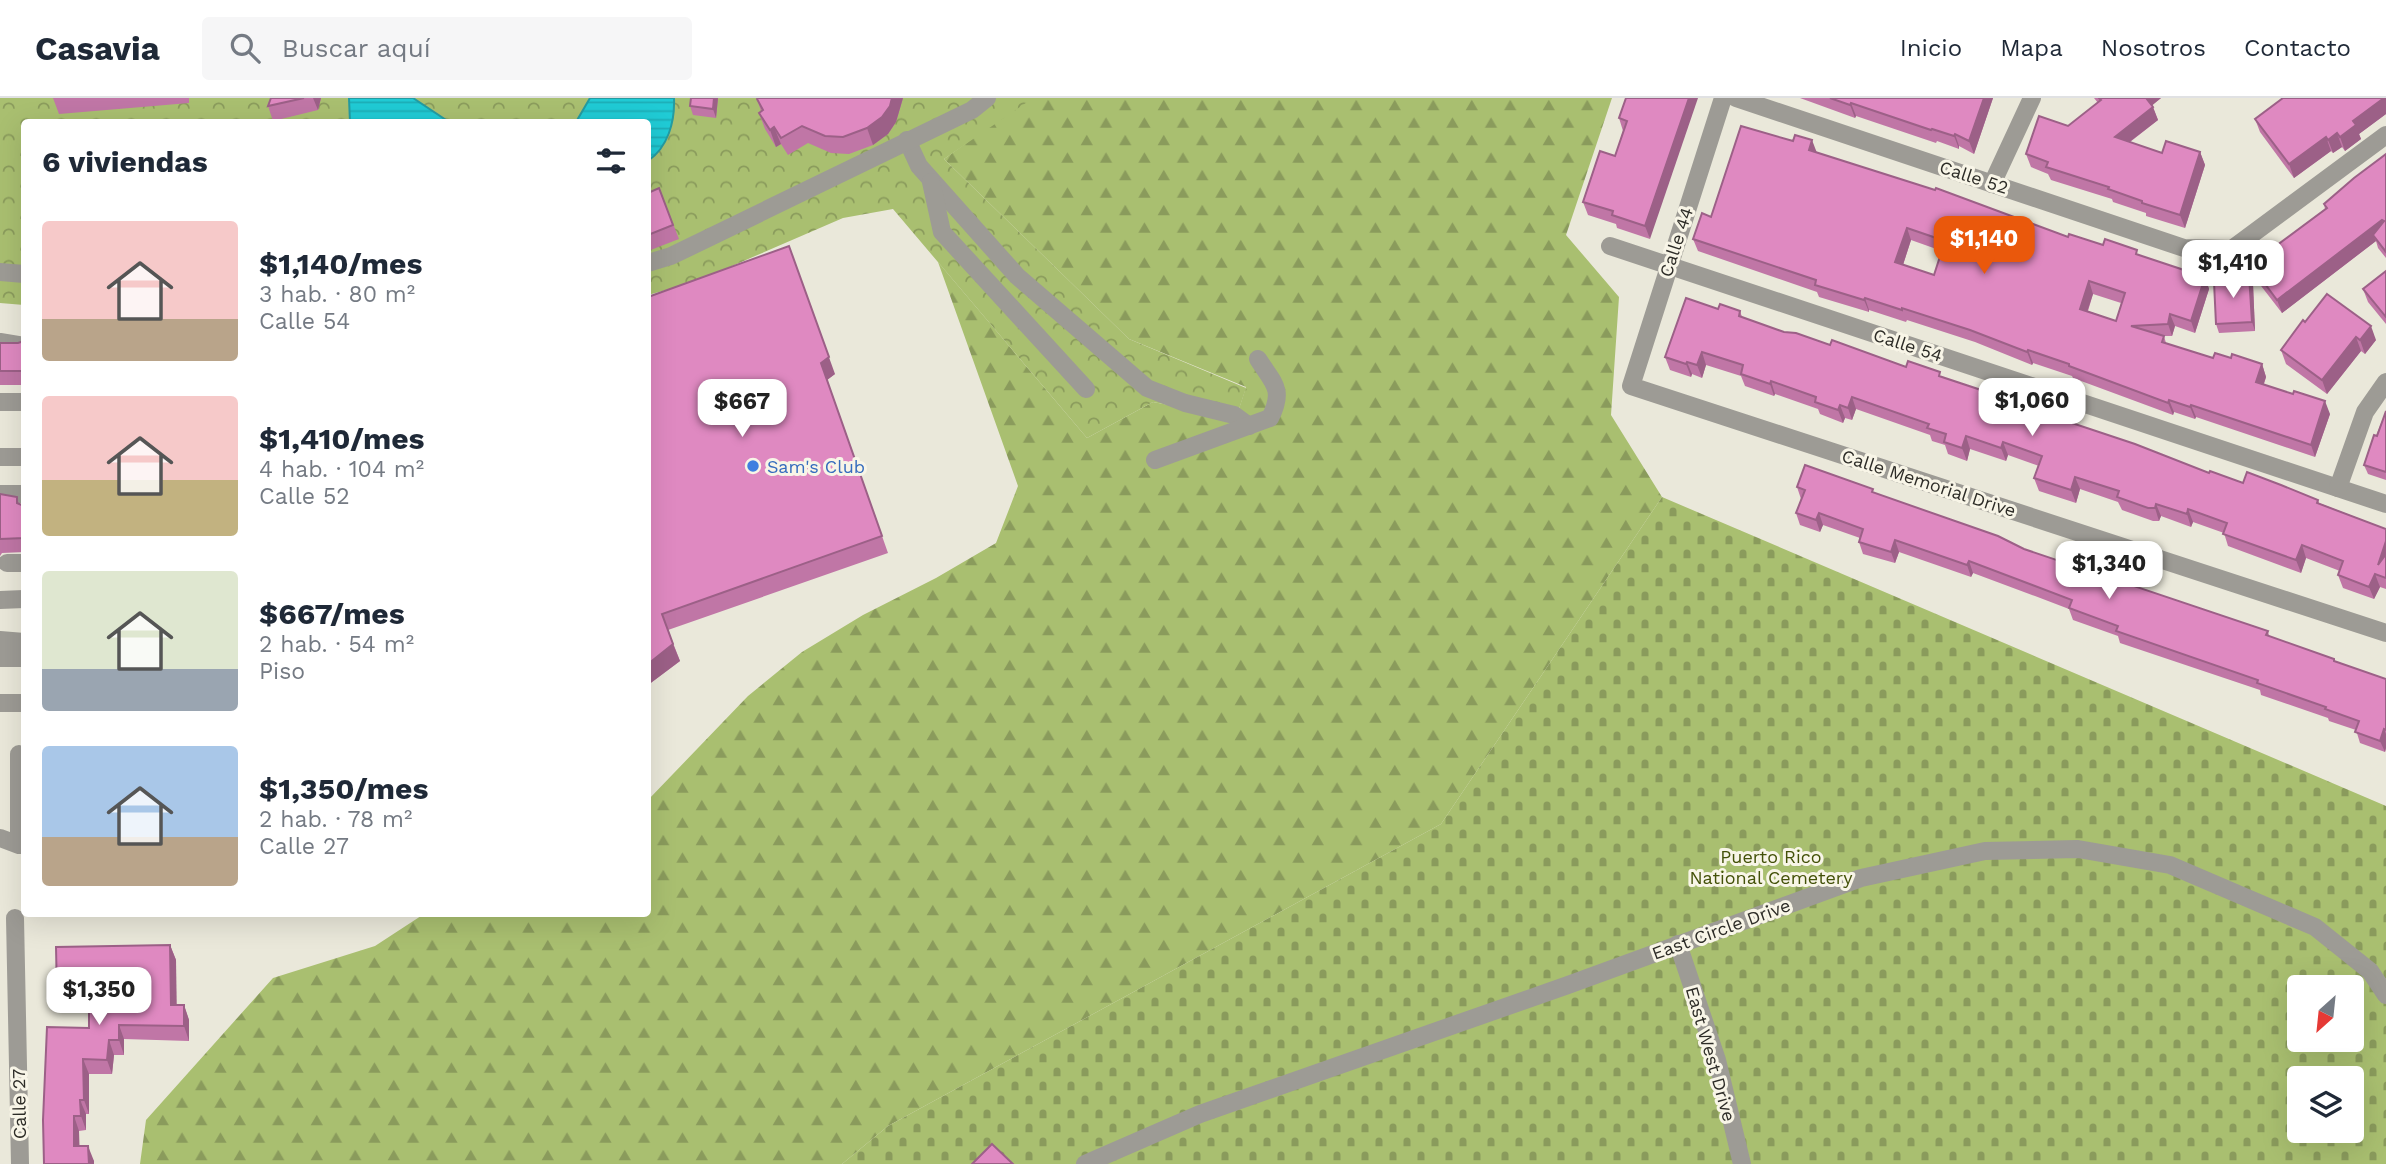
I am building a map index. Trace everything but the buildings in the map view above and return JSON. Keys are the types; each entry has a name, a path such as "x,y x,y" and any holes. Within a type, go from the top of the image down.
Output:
{"street":[{"path":"651,262 671,256 972,110 987,98"},
{"name":"Calle 44","path":"1631,386 1723,98"},
{"name":"Calle 52","path":"1736,98 2184,248 2232,249 2386,135"},
{"path":"1993,184 2032,98"},
{"path":"907,140 919,166 1017,276 1147,388 1185,403 1218,409 1234,415 1249,426"},
{"path":"930,179 942,232 1086,389"},
{"name":"Calle 54","path":"1610,246 2386,504"},
{"path":"0,272 21,274"},
{"path":"0,340 21,338"},
{"path":"0,340 21,345"},
{"path":"1155,460 1270,418 1277,405 1278,390 1258,359"},
{"path":"2339,488 2365,412 2386,382"},
{"name":"Calle Memorial Drive","path":"1631,386 2386,633"},
{"path":"0,402 21,402"},
{"path":"0,457 21,457"},
{"path":"0,494 21,494"},
{"path":"0,600 21,599"},
{"path":"0,640 21,642"},
{"path":"0,658 21,658"},
{"path":"0,703 21,703"},
{"path":"0,754 21,754"},
{"path":"0,838 19,845 21,784"},
{"name":"East Circle Drive","path":"1085,1164 1200,1114 1861,878 1985,851 2078,849 2170,865 2315,927 2370,971 2386,995"},
{"name":"Calle 27","path":"15,918 20,1164"},
{"name":"East West Drive","path":"1678,944 1717,1060 1742,1164"}],"green space":[{"path":"0,98 1033,98 944,159 1129,339 1246,388 1236,418 1153,402 1087,438 893,209 843,218 695,282 651,294 651,119 21,119 21,305 0,303"},
{"path":"1029,98 1612,98 1566,235 1619,297 1611,415 1662,497 1441,824 888,1126 842,1164 140,1164 146,1120 273,978 375,946 419,917 651,917 651,797 748,696 802,652 863,615 936,578 996,543 1018,486 938,262 1087,438 1153,402 1236,418 1246,387 1129,339 944,159"},
{"name":"Puerto Rico National Cemetery","path":"1662,497 2386,806 2386,1164 842,1164 888,1126 1441,824"}],"water":[{"path":"349,98 413,98 444,119 350,119"},
{"path":"590,98 674,98 669,133 661,149 651,158 651,119 578,119"}],"place":[{"name":"Sam's Club","path":"753,466"}]}
